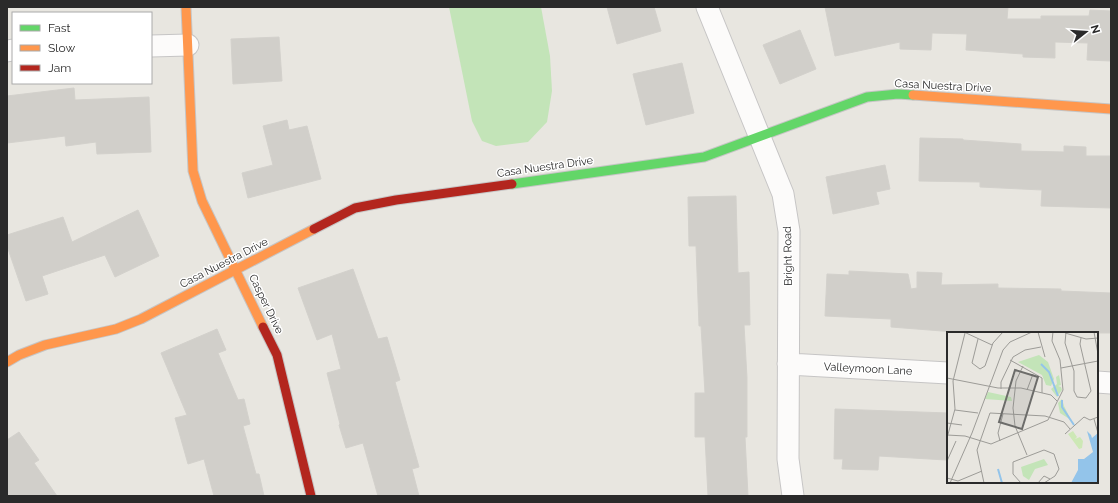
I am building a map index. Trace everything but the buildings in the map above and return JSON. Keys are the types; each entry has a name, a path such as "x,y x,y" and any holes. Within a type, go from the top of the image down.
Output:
{"street":[{"name":"Casper Drive","path":"186,7 193,171 202,201 277,355 311,496"},
{"name":"Bright Road","path":"707,7 782,194 789,231 788,459 793,496"},
{"path":"152,46 188,45"},
{"name":"Casa Nuestra Drive","path":"7,362 36,347 118,328 136,321 355,208 396,200 704,157 867,97 898,94 1111,109"},
{"name":"Valleymoon Lane","path":"788,364 947,373"},
{"path":"1098,382 1111,383"}],"green space":[{"path":"449,7 541,7 550,56 552,91 547,122 528,142 496,146 482,141 472,121"}],"traffic: fast":[{"path":"512,184 704,157 867,97 898,94 913,95"}],"traffic: slow":[{"path":"186,7 193,171 202,201 263,327"},
{"path":"913,95 1111,109"},
{"path":"7,362 19,355 45,345 116,329 141,319 314,229"}],"traffic: jam":[{"path":"314,229 355,208 396,200 512,184"},
{"path":"263,327 277,355 311,496"}]}
